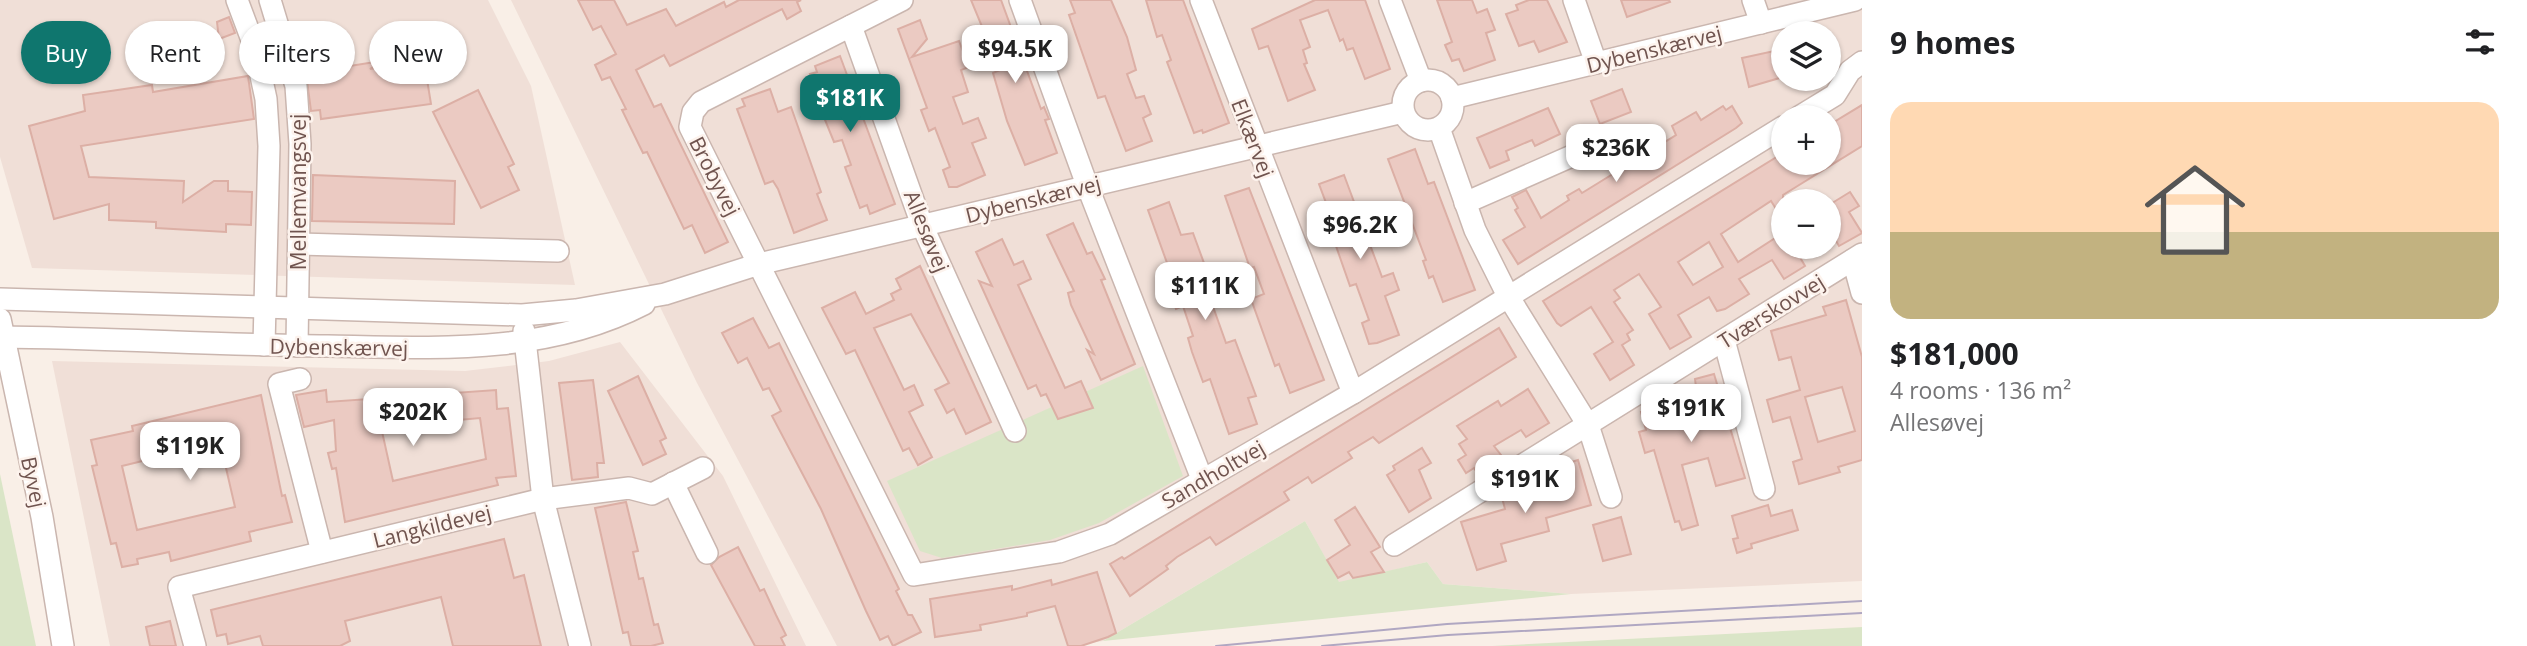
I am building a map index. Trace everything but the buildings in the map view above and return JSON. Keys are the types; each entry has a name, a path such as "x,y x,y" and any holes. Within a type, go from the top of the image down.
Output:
{"street":[{"name":"Mellemvangsvej","path":"237,0 255,48 267,122 264,345"},
{"name":"Mellemvangsvej","path":"270,0 296,86 299,120 297,346"},
{"name":"Brobyvej","path":"759,264 690,127 693,112 701,102 901,0"},
{"path":"1020,0 1087,186 1202,480"},
{"name":"Elkærvej","path":"1201,0 1353,393"},
{"path":"1390,0 1421,81"},
{"path":"1574,0 1596,63"},
{"path":"1753,0 1761,23"},
{"name":"Dybenskærvej","path":"1452,98 1855,0"},
{"name":"Allesøvej","path":"851,26 922,225 1015,431"},
{"path":"1819,105 1835,95 1850,71 1862,62"},
{"path":"1421,81 1443,85 1452,98 1451,116 1439,128 1419,129 1409,122 1403,112 1406,93 1421,81"},
{"name":"Dybenskærvej","path":"0,299 522,315 576,310 665,294 759,264 1403,112"},
{"path":"267,122 299,120"},
{"path":"1439,128 1475,230 1507,296 1588,425 1611,497"},
{"name":"Sandholtvej","path":"759,264 914,575 1059,552 1110,534 1353,393 1771,134"},
{"path":"1465,203 1590,148"},
{"path":"299,244 558,251"},
{"path":"1857,257 1862,293"},
{"name":"Tværskovvej","path":"1394,545 1857,257"},
{"name":"Dybenskærvej","path":"1,331 264,345 450,349 525,342 615,319 665,294"},
{"path":"522,315 543,499 580,646"},
{"name":"Byvej","path":"1,331 42,517 63,646"},
{"path":"1724,340 1764,489"},
{"path":"300,379 279,384 322,552"},
{"name":"Langkildevej","path":"195,646 179,587 543,499 629,488 652,494 703,468"},
{"path":"673,483 707,553"}],"shaded area":[{"path":"0,0 488,0 531,86 575,285 32,268 0,157"},
{"path":"511,0 1862,0 1862,581 1571,594 1443,584 1427,562 1339,583 1305,521 1103,641 1074,646 837,646 697,383"},
{"path":"620,342 723,476 806,646 110,646 52,361 465,371 549,361"}],"green space":[{"path":"1143,366 1183,476 1099,523 1050,540 942,558 920,551 887,481"},
{"path":"0,474 36,646 0,646"},
{"path":"1305,521 1339,582 1427,562 1443,584 1571,594 1103,641"},
{"path":"1862,627 1862,646 1492,646"}],"tram line":[{"path":"1216,646 1447,624 1862,601"},
{"path":"1322,646 1448,635 1862,613"}]}
